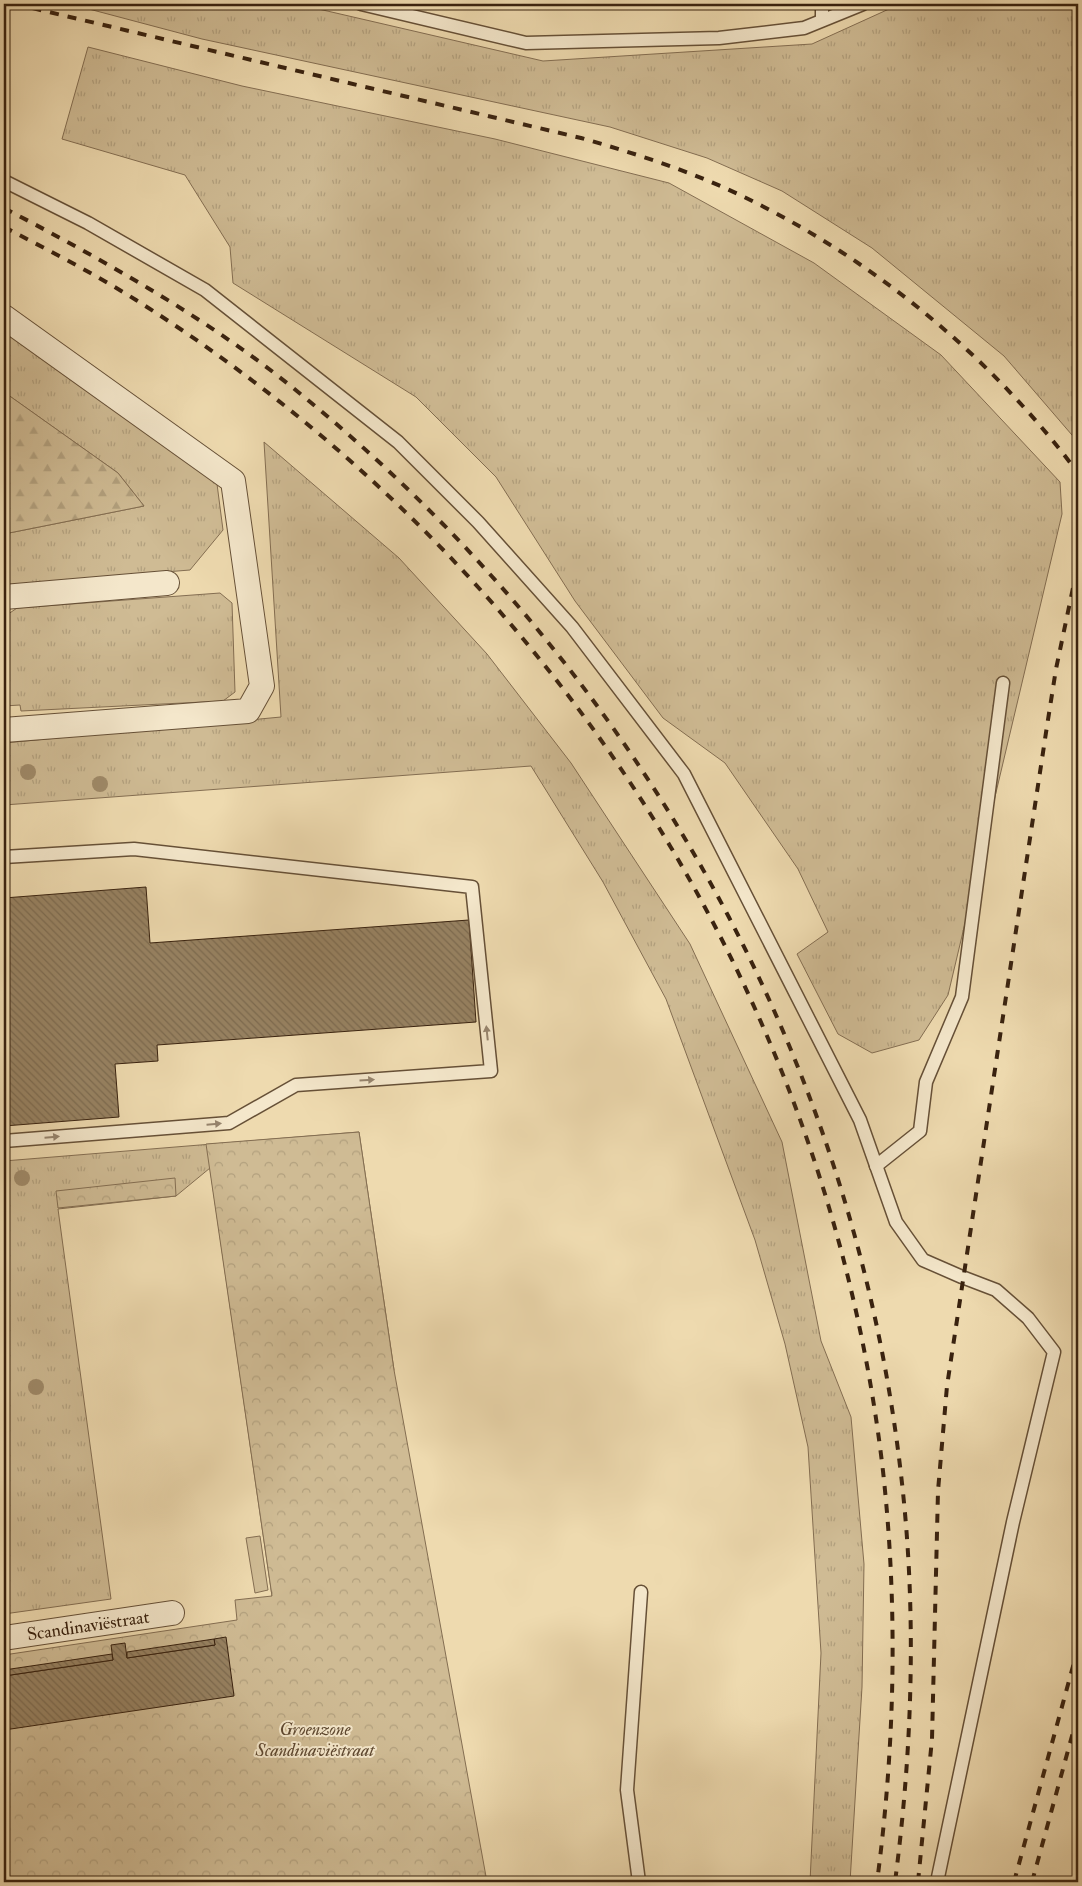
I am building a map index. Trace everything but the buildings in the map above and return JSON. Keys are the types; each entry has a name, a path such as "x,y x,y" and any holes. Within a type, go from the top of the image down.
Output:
{"street":[{"path":"4,316 232,481 262,686 248,711 4,730"},
{"path":"4,597 167,584"},
{"name":"Scandinaviëstraat","path":"4,1638 172,1613"}],"lane":[{"path":"361,4 526,42 719,38 804,28 863,4"},
{"path":"822,4 822,20"},
{"path":"4,181 88,223 205,290 398,442 478,522 572,627 684,774 860,1120 896,1222 923,1260 962,1278 996,1290 1028,1318 1054,1352 1013,1522 937,1882"},
{"path":"876,1166 920,1131 926,1082 962,997 1003,683"},
{"path":"4,857 134,849 472,887 491,1071 296,1085 229,1123 4,1140"},
{"path":"639,1882 627,1790 640,1592"}],"green space":[{"path":"70,4 297,4 543,61 812,44 900,4 1078,4 1078,442 1004,356 872,248 782,191 707,158 610,127 202,39"},
{"path":"88,47 242,86 495,139 669,183 814,263 941,355 1060,482 1062,514 948,995 919,1040 872,1053 838,1034 797,954 828,932 798,869 725,763 663,718 575,601 496,477 416,397 233,283 230,247 185,175 62,139"},
{"path":"4,331 217,484 223,530 190,570 4,585 4,534 144,506 118,473 4,392"},
{"path":"4,392 118,473 144,506 4,534"},
{"path":"264,442 399,558 487,654 571,763 690,944 782,1142 821,1341 851,1417 864,1564 862,1687 850,1882 810,1882 821,1653 808,1447 785,1344 755,1240 666,999 603,882 531,766 4,805 4,743 281,717"},
{"path":"220,593 232,603 235,692 223,701 21,711 20,705 4,706 4,617 17,608"},
{"path":"359,1132 394,1370 272,1596 210,1168 176,1196 58,1209 111,1599 4,1614 4,1161"},
{"name":"Groenzone Scandinaviëstraat","path":"359,1132 394,1370 487,1882 4,1882 4,1655 237,1620 235,1600 272,1596 206,1144"},
{"path":"175,1178 176,1196 58,1208 56,1191"},
{"path":"260,1536 268,1590 255,1593 246,1538"}],"railway":[{"path":"15,4 581,138 654,160 725,188 776,213 826,242 919,308 963,346 1004,386 1042,428 1078,473"},
{"path":"4,208 142,284 209,326 273,372 396,478 508,595 608,721 696,857 769,1000 828,1150 872,1305 900,1466 909,1570 911,1622 909,1726 906,1778 895,1882"},
{"path":"4,227 87,271 136,300 284,405 418,524 538,657 642,801 730,956 800,1120 852,1292 883,1471 891,1574 892,1677 888,1780 877,1882"},
{"path":"918,1882 932,1739 938,1491 947,1386 1056,669 1078,564"},
{"path":"1014,1882 1078,1648"},
{"path":"1032,1882 1078,1714"}]}
